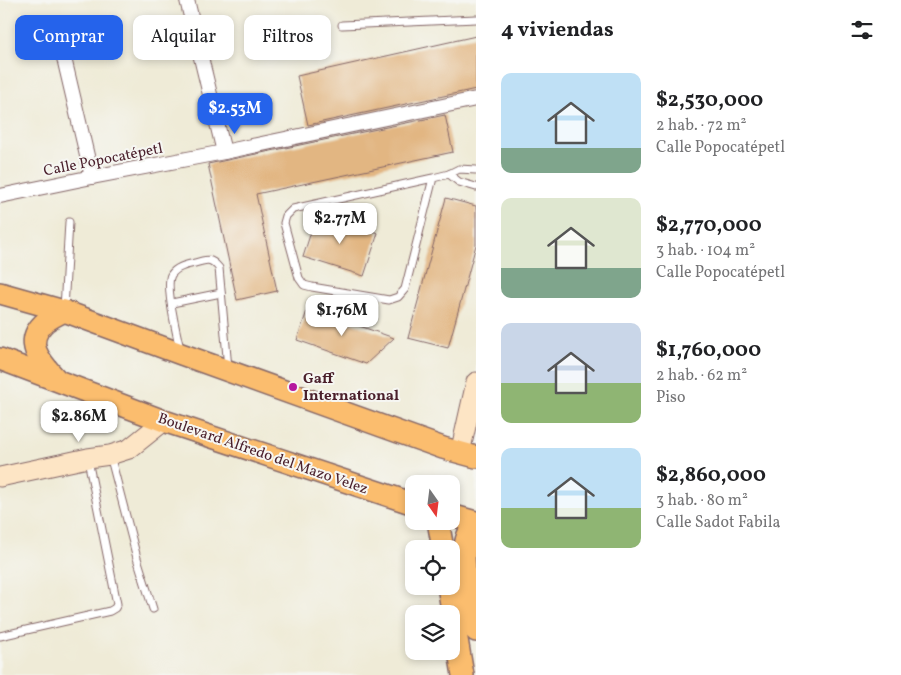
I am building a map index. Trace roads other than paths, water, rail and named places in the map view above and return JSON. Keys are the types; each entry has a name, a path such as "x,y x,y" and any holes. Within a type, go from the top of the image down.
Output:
{"main road":[{"path":"0,293 64,311 443,448 468,455"},
{"path":"56,379 39,359 34,347 35,339 42,326 64,311"},
{"name":"Boulevard Alfredo del Mazo Velez","path":"0,359 164,421 405,501"},
{"path":"460,518 476,523 469,532 464,549 464,568 476,631"},
{"path":"450,595 463,675"}],"street":[{"path":"188,0 224,152"},
{"path":"64,60 92,177"},
{"name":"Calle Popocatépetl","path":"0,196 224,152 476,98"},
{"path":"468,455 476,382"},
{"path":"0,476 110,455 129,449 164,421"}],"lane":[{"path":"342,25 476,19"},
{"path":"433,178 405,289 398,297 389,300 304,285 299,278 284,223 286,216 293,208 433,178 459,170 476,170"},
{"path":"449,174 459,182 476,187"},
{"path":"64,311 70,222"},
{"path":"181,354 169,288 170,276 178,268 206,259 214,262 219,268 229,371"},
{"path":"172,303 221,293"},
{"path":"110,455 137,558 153,609"},
{"path":"0,636 110,611 117,604 88,458"}],"place":[{"name":"Gaff International","path":"293,387"}]}
